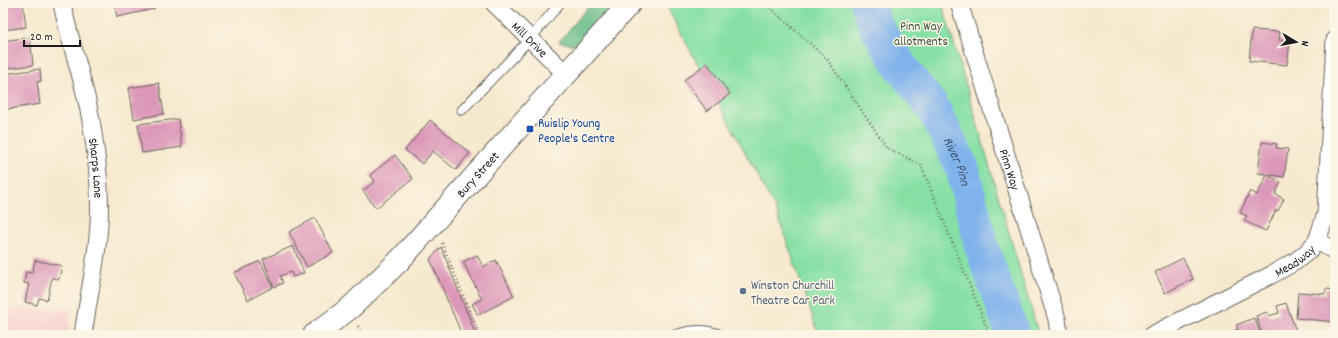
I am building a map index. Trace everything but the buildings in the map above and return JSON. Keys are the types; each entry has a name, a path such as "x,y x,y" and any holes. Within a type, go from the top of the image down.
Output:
{"main road":[{"name":"Bury Street","path":"314,335 350,308 399,261 630,3"}],"street":[{"name":"Sharps Lane","path":"62,3 91,119 98,183 100,223 83,335"},
{"name":"Mill Drive","path":"494,3 567,75"},
{"name":"Pinn Way","path":"959,3 1057,319 1059,335"},
{"name":"Meadway","path":"1152,335 1296,261 1317,241 1326,214 1335,40"},
{"path":"1317,241 1335,251"}],"lane":[{"path":"462,110 530,39 560,3"},
{"path":"675,335 687,331 699,330 714,332 721,335"}],"path":[{"path":"765,3 826,59 887,148 921,165 990,335"},
{"path":"442,241 479,335"}],"shaded area":[{"path":"3,308 71,309 68,335 3,335"}],"green space":[{"path":"591,3 615,3 582,46 559,42"},
{"path":"665,3 868,3 875,25 901,67 933,108 962,167 982,248 1013,335 819,335 776,210"},
{"name":"Pinn Way allotments","path":"876,3 942,3 1037,329 1036,335 1021,335 989,246 969,165 940,106 908,65 883,23"}],"waterway":[{"name":"River Pinn","path":"868,3 875,25 901,67 933,108 962,167 982,248 1013,335"}],"place":[{"name":"Ruislip Young People's Centre","path":"530,129"},
{"name":"Winston Churchill Theatre Car Park","path":"743,291"}]}
